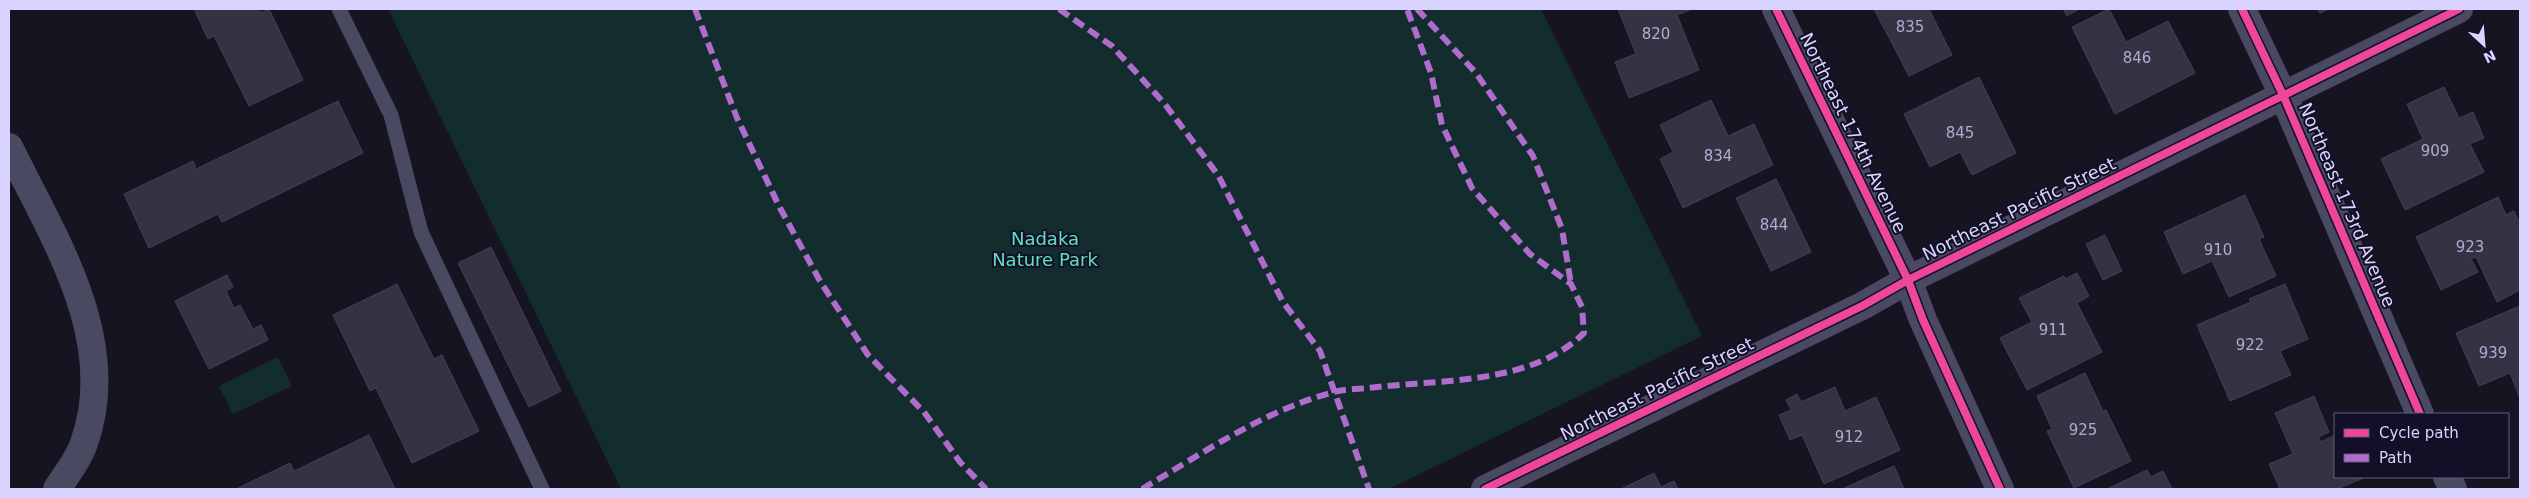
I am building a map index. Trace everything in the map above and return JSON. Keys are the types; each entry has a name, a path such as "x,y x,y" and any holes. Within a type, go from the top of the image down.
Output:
{"street":[{"name":"Northeast 174th Avenue","path":"1776,9 1908,280 1923,320 2000,489"},
{"name":"Northeast 173rd Avenue","path":"2242,9 2284,95 2420,413"},
{"name":"Northeast Pacific Street","path":"1485,489 1522,481 1862,306 1908,280 2459,9"},
{"path":"9,147 72,277 91,335 96,391 84,444 58,489"}],"lane":[{"path":"339,9 391,116 421,232 542,489"}],"green space":[{"name":"Nadaka Nature Park","path":"388,9 1541,9 1702,336 1389,489 621,489"},
{"path":"278,357 292,386 233,414 219,386"}],"building":[{"path":"194,9 259,9 261,13 269,9 303,80 249,106 214,36 208,39"},
{"path":"1618,9 1692,9 1677,15 1699,70 1629,98 1615,62 1636,54"},
{"path":"1874,9 1929,9 1952,55 1909,76"},
{"path":"2063,9 2079,9 2067,16"},
{"path":"2109,9 2126,42 2168,21 2195,73 2115,114 2072,27"},
{"path":"2317,9 2329,9 2320,13"},
{"path":"1979,77 2016,153 1972,175 1960,152 1930,167 1904,114"},
{"path":"2444,87 2459,118 2473,112 2484,138 2470,144 2484,172 2405,210 2381,159 2423,139 2407,104"},
{"path":"1711,100 1728,136 1754,124 1773,165 1683,208 1660,159 1673,152 1660,125"},
{"path":"338,101 363,153 222,222 218,214 149,248 124,194 193,161 196,169"},
{"path":"1776,179 1811,252 1771,271 1736,198"},
{"path":"2245,195 2264,237 2259,239 2276,276 2229,297 2212,261 2183,274 2164,232"},
{"path":"2498,197 2506,215 2514,211 2520,224 2520,290 2497,302 2476,257 2471,259 2478,272 2441,290 2416,237"},
{"path":"2105,235 2122,271 2103,280 2086,244"},
{"path":"491,247 561,391 529,407 458,263"},
{"path":"2077,273 2089,296 2077,303 2102,352 2027,390 2000,338 2032,322 2019,298 2064,276 2065,279"},
{"path":"227,275 233,287 226,291 234,308 240,305 253,329 261,325 268,340 209,369 175,301"},
{"path":"397,284 434,359 442,355 479,431 412,463 376,388 370,391 333,315"},
{"path":"2285,284 2308,339 2280,351 2291,375 2230,401 2197,325 2251,302 2249,299"},
{"path":"2520,306 2520,398 2510,373 2479,386 2456,333"},
{"path":"2085,373 2103,411 2106,410 2131,461 2074,488 2047,431 2052,429 2037,396"},
{"path":"1835,387 1845,411 1876,397 1900,450 1824,484 1802,435 1790,440 1779,415 1791,410 1786,400 1797,394 1801,402"},
{"path":"2314,396 2329,432 2318,437 2321,442 2334,436 2334,478 2364,478 2337,489 2280,489 2269,464 2293,454 2275,413"},
{"path":"369,435 395,489 236,489 290,463 294,471"},
{"path":"1894,466 1904,489 1842,489"},
{"path":"2147,470 2151,477 2163,471 2172,489 2107,489"},
{"path":"1654,473 1661,487 1674,481 1678,489 1621,489"}],"marked path":[{"path":"695,9 737,118 780,208 820,281 868,355 924,412 960,462 986,489"},
{"path":"1059,9 1112,46 1164,103 1218,175 1283,302 1320,351 1369,489"},
{"path":"1142,489 1211,447 1259,421 1308,400 1342,390 1453,381 1511,371 1537,363 1562,350 1584,333 1582,307 1571,284 1530,254 1472,188 1442,125 1431,73 1407,9"},
{"path":"1417,9 1476,73 1533,156 1562,229 1571,284"}],"cycle path":[{"path":"1776,9 1908,280 1923,320 2000,489"},
{"path":"2242,9 2283,95 2420,413"},
{"path":"1485,489 1862,306 1908,280 2459,9"}]}
